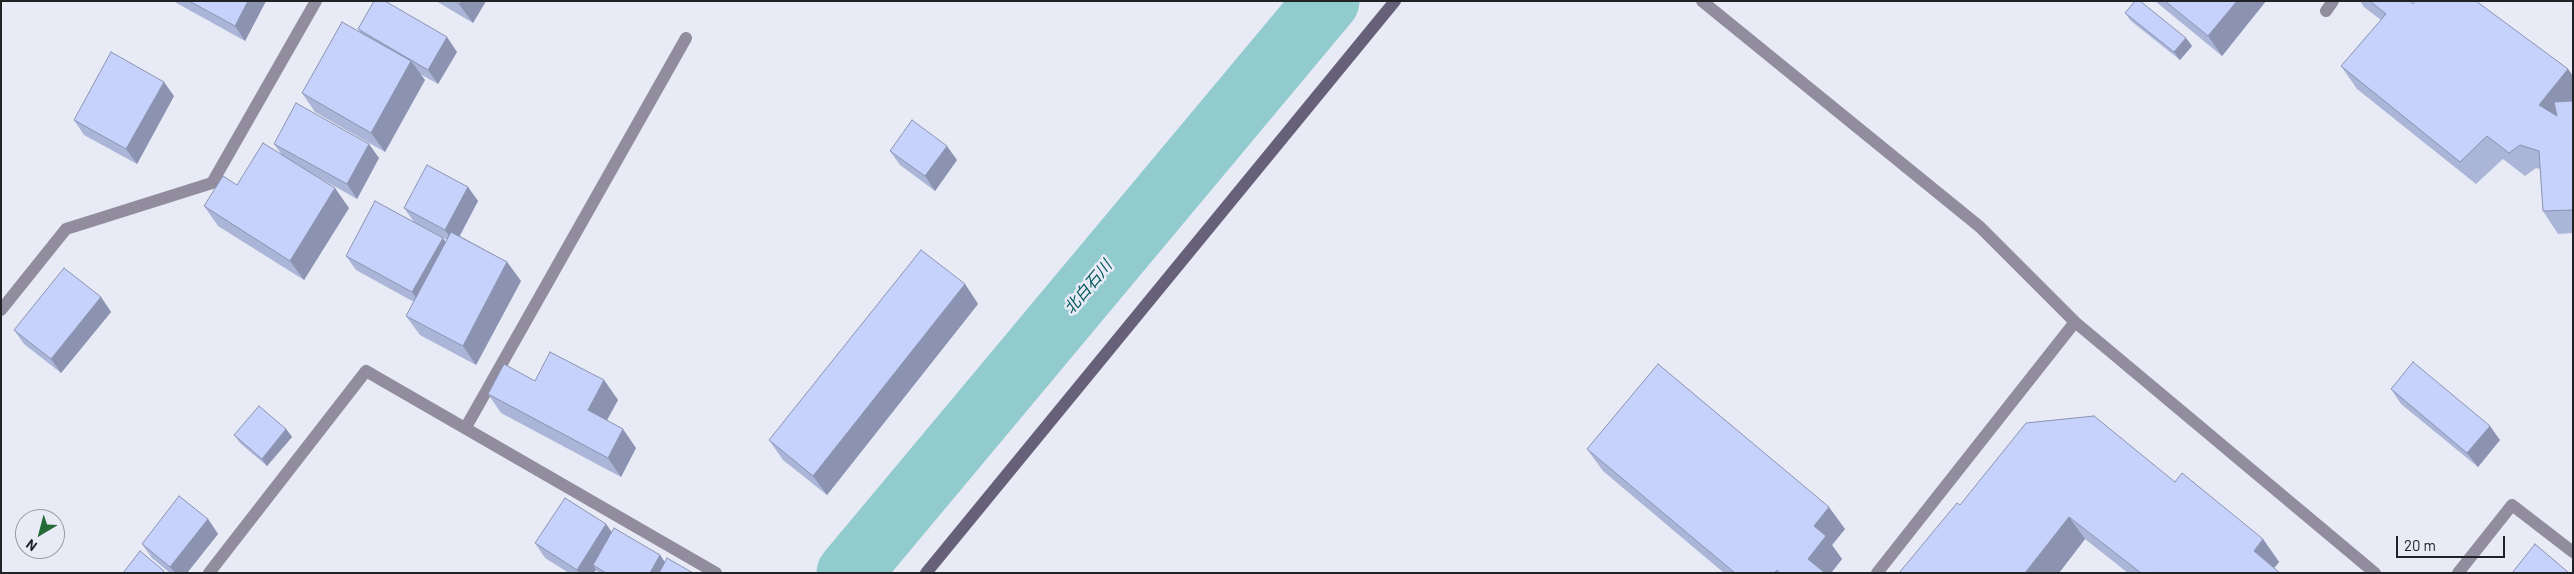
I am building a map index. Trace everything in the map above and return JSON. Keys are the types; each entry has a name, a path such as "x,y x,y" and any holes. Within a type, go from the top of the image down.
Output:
{"street":[{"path":"926,573 1395,1"}],"lane":[{"path":"1,310 66,229 212,183 316,1"},
{"path":"1702,1 1980,226 2075,322 2375,573"},
{"path":"466,427 686,38"},
{"path":"1876,573 2075,322"},
{"path":"209,573 366,371 716,573"},
{"path":"2458,573 2512,505 2573,552"}],"building":[{"path":"189,1 248,1 235,26"},
{"path":"374,1 385,1 447,37 428,70 358,29"},
{"path":"2135,1 2140,1 2186,38 2174,52 2125,13"},
{"path":"2165,1 2237,1 2208,36"},
{"path":"2370,1 2410,1 2413,4 2415,1 2476,1 2568,69 2539,105 2557,116 2554,102 2573,101 2573,210 2543,211 2539,151 2520,145 2509,153 2487,136 2460,162 2341,66 2386,14"},
{"path":"342,22 411,61 371,133 302,93"},
{"path":"111,52 164,82 126,149 74,120"},
{"path":"296,103 369,144 347,184 274,144"},
{"path":"912,120 947,146 925,176 890,151"},
{"path":"263,143 335,188 290,261 204,206 223,176 237,185"},
{"path":"427,165 468,187 445,230 404,208"},
{"path":"375,201 443,238 412,292 346,256"},
{"path":"451,232 507,262 463,346 406,316"},
{"path":"921,250 965,284 813,476 769,440"},
{"path":"64,268 101,297 51,359 14,330"},
{"path":"550,352 604,380 588,410 623,429 608,458 488,394 504,364 535,381"},
{"path":"2413,362 2490,426 2467,453 2391,389"},
{"path":"1658,364 1829,507 1814,526 1826,536 1808,559 1825,573 1779,573 1777,570 1774,573 1735,573 1587,449"},
{"path":"259,406 286,429 262,459 234,435"},
{"path":"2094,416 2175,482 2182,473 2263,539 2254,551 2280,573 2141,573 2069,517 2025,573 1899,573 1957,503 1960,505 2026,423"},
{"path":"179,496 208,519 170,567 142,544"},
{"path":"565,498 606,524 577,570 535,543"},
{"path":"614,528 660,555 650,573 606,573 593,565"},
{"path":"2535,544 2569,573 2512,573"},
{"path":"140,551 164,571 162,573 123,573"},
{"path":"667,558 693,573 659,573"}],"waterway":[{"name":"北白石川","path":"849,573 1327,1"}]}
